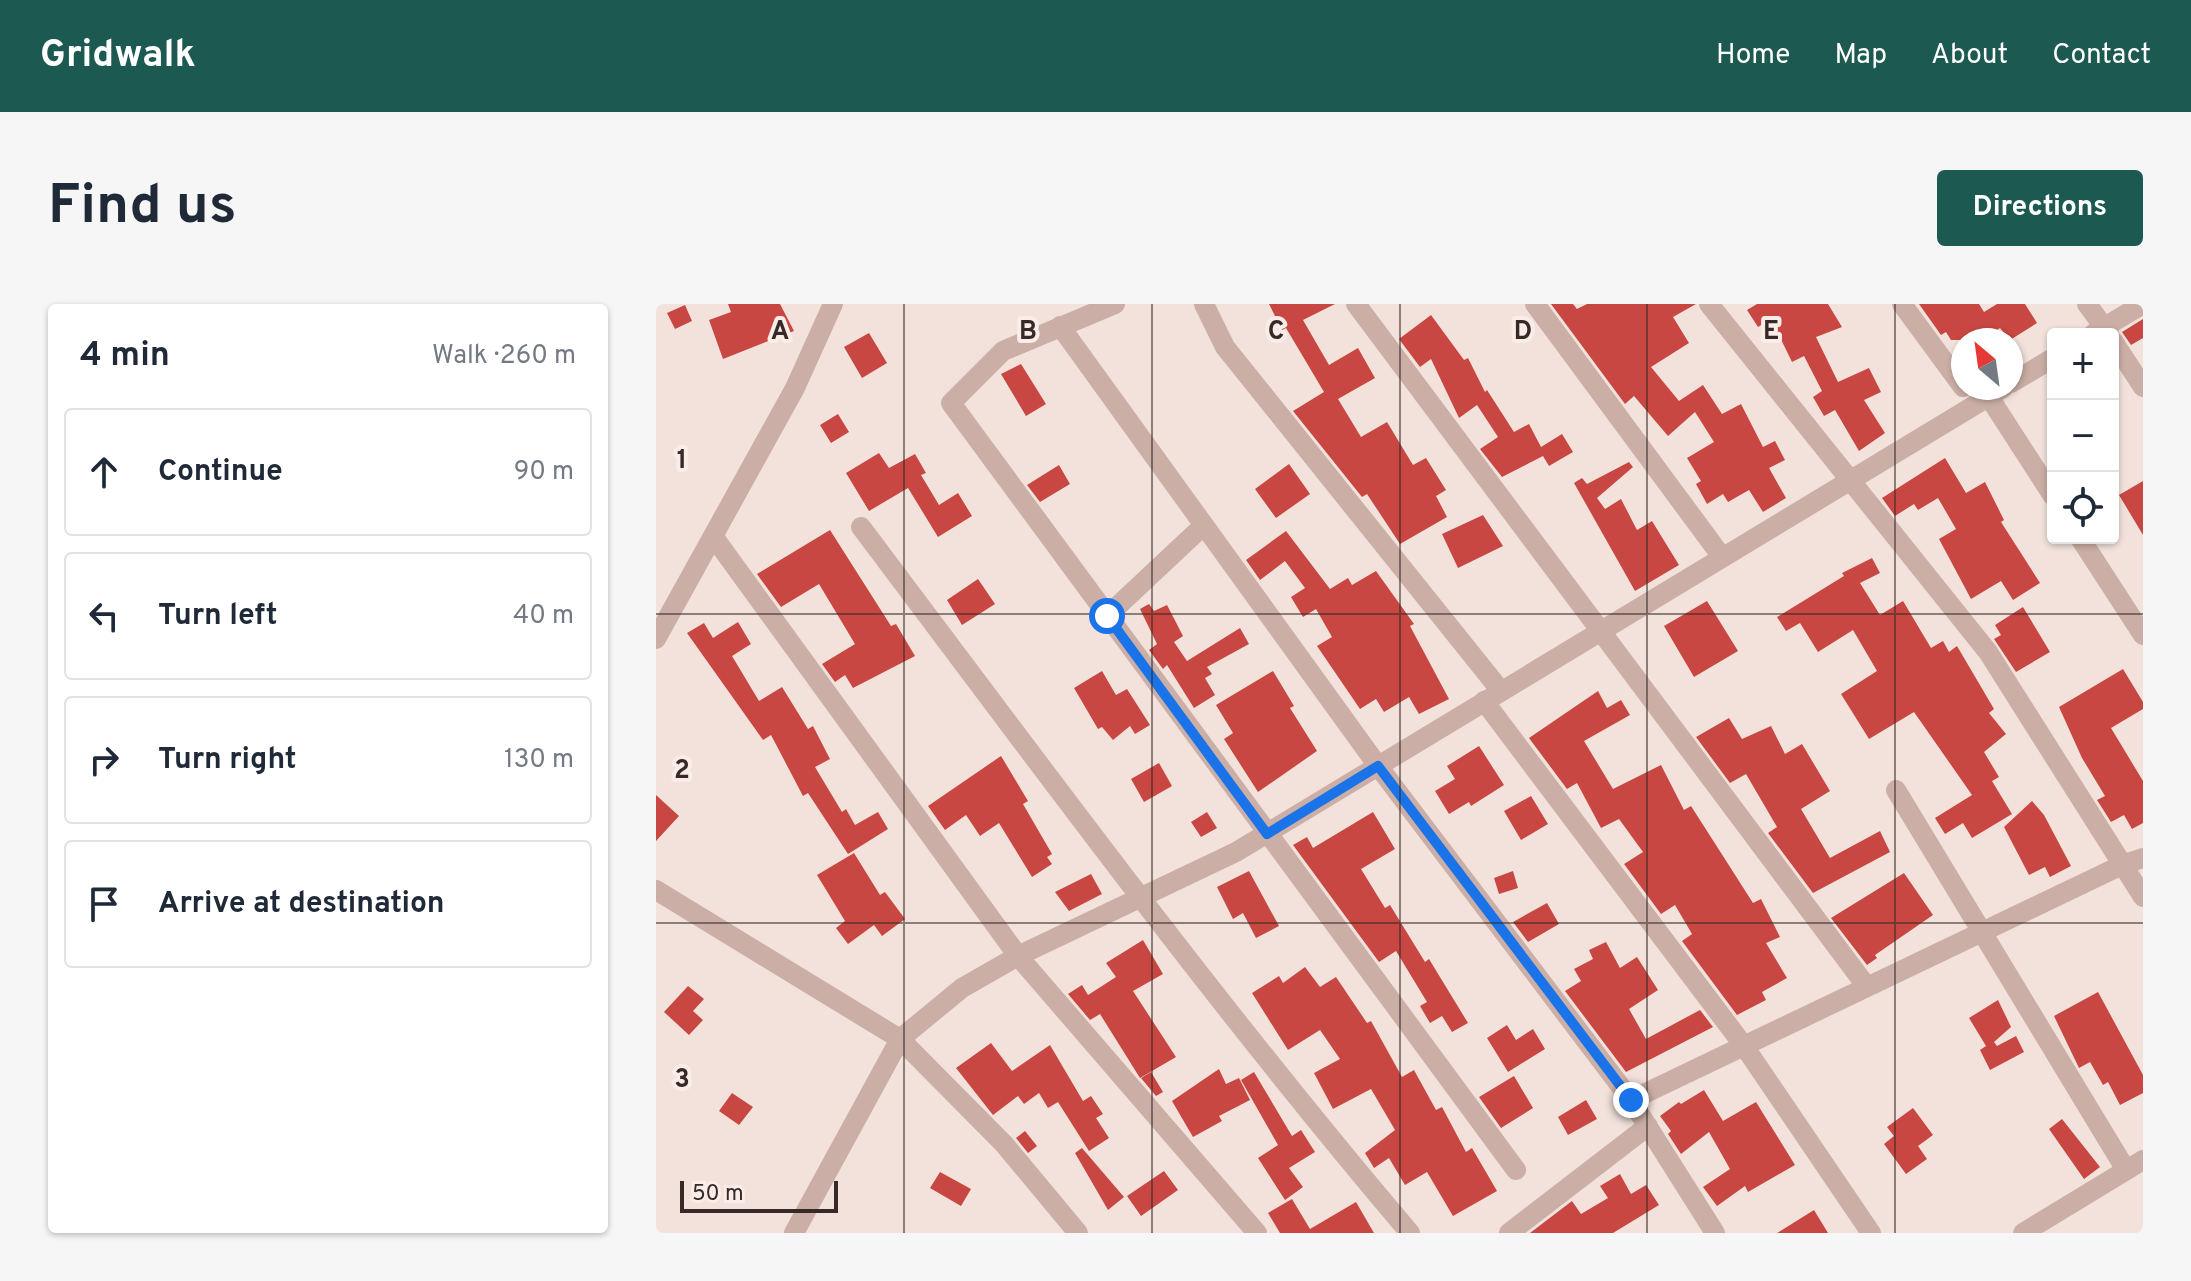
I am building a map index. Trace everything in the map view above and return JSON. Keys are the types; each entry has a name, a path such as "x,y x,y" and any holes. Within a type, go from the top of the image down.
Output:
{"street":[{"path":"656,639 795,388 833,304"},
{"path":"1115,304 1003,351 951,403 1516,1170"},
{"path":"1204,304 1225,347 1492,696 1744,1046 1871,1233"},
{"path":"1356,304 1867,987"},
{"path":"1535,304 1722,557"},
{"path":"1709,304 1988,652 2143,897"},
{"path":"1902,304 1951,361"},
{"path":"2087,304 2101,328"},
{"path":"2113,328 2143,304"},
{"path":"1060,326 1378,766 1631,1100 1715,1233"},
{"path":"2119,354 2143,387"},
{"path":"2023,376 2047,362"},
{"path":"794,1233 900,1039 962,988 1018,956 1267,834 1849,480 1969,400"},
{"path":"1984,400 2047,488"},
{"path":"1107,616 1204,525"},
{"path":"861,527 1140,898 1302,1105 1410,1233"},
{"path":"713,536 1018,956 1257,1233"},
{"path":"2084,544 2143,635"},
{"path":"1896,790 1980,932 2135,1165 2023,1233"},
{"path":"1631,1100 1980,932 2143,858"},
{"path":"656,890 900,1039 1004,1144 1078,1233"},
{"path":"1509,1233 1648,1126"}],"building":[{"path":"728,304 780,304 794,331 723,359 709,320 731,312"},
{"path":"1269,304 1335,304 1303,320 1329,365 1358,348 1375,378 1338,399 1361,437 1387,422 1413,465 1426,458 1446,490 1436,496 1447,517 1400,544 1367,494 1362,497 1293,411 1324,392 1286,328 1282,330"},
{"path":"1551,304 1573,304 1577,309 1587,304 1696,304 1673,317 1689,343 1651,367 1679,401 1703,385 1722,414 1741,404 1763,447 1775,441 1785,460 1769,468 1786,498 1763,512 1749,490 1728,502 1723,494 1707,504 1696,484 1701,481 1687,458 1714,442 1695,412 1668,436 1634,396 1625,404"},
{"path":"1757,304 1828,304 1842,327 1816,337 1838,382 1869,368 1881,392 1864,400 1885,433 1859,451 1835,410 1824,416 1813,397 1822,391 1804,356 1792,362 1771,319 1758,327 1747,310"},
{"path":"1919,304 1979,304 1984,312 1997,304 2025,304 2037,323 2023,332 2023,328 1951,328 1951,340 1946,332 1941,335"},
{"path":"685,305 692,321 675,329 667,313"},
{"path":"1431,315 1464,360 1468,358 1485,392 1487,390 1514,432 1529,424 1541,447 1562,434 1573,452 1549,466 1543,456 1502,477 1480,449 1498,437 1477,405 1459,418 1431,359 1420,367 1399,339"},
{"path":"2143,319 2143,338 2131,345 2122,332"},
{"path":"869,333 887,363 862,378 844,347"},
{"path":"1021,364 1046,404 1026,416 1001,374"},
{"path":"838,414 849,432 831,443 820,425"},
{"path":"879,453 889,468 915,454 926,473 921,475 939,505 958,493 972,516 938,537 908,488 869,511 846,473"},
{"path":"1945,458 1966,493 1985,482 2004,520 2001,522 2040,583 2013,600 2001,581 1971,599 1939,539 1956,529 1938,498 1918,510 1914,504 1895,516 1882,498"},
{"path":"1629,462 1633,467 1597,498 1605,509 1621,499 1637,530 1652,521 1679,565 1635,591 1574,483 1582,478 1587,484"},
{"path":"1289,464 1310,494 1276,518 1255,489"},
{"path":"1059,465 1070,484 1040,502 1027,485"},
{"path":"2143,481 2143,535 2119,495"},
{"path":"1483,515 1503,546 1458,568 1442,534"},
{"path":"830,530 891,626 896,624 915,656 853,688 845,675 835,682 822,664 855,644 819,584 781,607 757,574"},
{"path":"1286,531 1330,589 1348,578 1352,585 1376,571 1414,624 1410,626 1449,699 1419,714 1409,697 1384,712 1376,699 1360,709 1317,646 1332,637 1316,609 1303,617 1291,597 1305,588 1285,561 1260,580 1246,560"},
{"path":"1872,558 1880,573 1860,583 1880,615 1903,601 1931,648 1943,641 1949,652 1957,646 1994,709 1989,713 2006,734 1984,752 1999,777 1992,781 2012,814 1972,838 1963,823 1945,834 1935,818 1972,795 1914,712 1869,739 1841,694 1877,671 1853,630 1818,652 1800,623 1786,631 1777,617 1844,576 1842,573"},
{"path":"978,579 995,604 962,625 947,600"},
{"path":"1707,601 1738,651 1694,677 1664,626"},
{"path":"1149,604 1154,611 1167,605 1183,636 1174,642 1187,661 1240,628 1249,644 1207,667 1212,674 1205,678 1215,695 1194,708 1167,665 1163,669 1149,650 1157,644 1140,609"},
{"path":"2023,607 2050,652 2016,672 1994,639 2001,635 1995,625"},
{"path":"738,622 751,644 732,656 759,701 782,687 808,729 813,726 830,759 815,767 842,812 846,809 855,825 878,812 888,829 848,854 808,793 803,796 771,735 763,740 687,633 704,623 713,638"},
{"path":"2123,669 2143,702 2143,709 2111,728 2143,781 2143,823 2132,829 2124,815 2111,822 2097,800 2105,796 2082,758 2059,707"},
{"path":"1102,671 1116,695 1127,689 1150,725 1135,734 1130,726 1113,740 1102,727 1098,729 1074,688"},
{"path":"1273,671 1294,706 1290,708 1317,751 1258,792 1224,739 1233,733 1216,705"},
{"path":"1598,691 1607,708 1621,700 1630,715 1584,741 1613,789 1661,765 1684,810 1691,806 1753,903 1761,899 1780,937 1766,943 1787,978 1762,992 1766,1000 1737,1015 1682,941 1692,934 1675,905 1661,914 1624,864 1643,852 1619,819 1601,828 1577,783 1567,789 1529,738"},
{"path":"1729,718 1742,739 1771,726 1785,754 1802,744 1830,791 1801,809 1830,858 1880,831 1890,852 1813,893 1768,833 1777,827 1746,774 1730,783 1696,737"},
{"path":"1479,746 1504,785 1471,806 1469,802 1449,814 1435,791 1455,779 1447,766"},
{"path":"1001,756 1028,801 1023,804 1052,854 1047,857 1052,864 1032,877 999,823 980,836 966,815 945,830 928,806"},
{"path":"1159,763 1172,786 1144,802 1131,779"},
{"path":"656,795 679,816 656,841"},
{"path":"1531,796 1548,824 1521,840 1504,811"},
{"path":"2032,801 2044,815 2071,866 2050,877 2045,867 2029,875 2004,827"},
{"path":"1207,812 1217,828 1201,837 1191,822"},
{"path":"1373,812 1395,849 1361,869 1385,908 1390,905 1425,962 1429,959 1468,1023 1452,1032 1442,1016 1430,1023 1420,1006 1427,1002 1396,951 1379,962 1293,845 1307,837 1313,848"},
{"path":"854,853 880,895 885,892 905,919 882,936 874,925 848,944 836,928 845,921 817,875"},
{"path":"1249,871 1279,926 1256,938 1243,913 1233,919 1217,887"},
{"path":"1513,871 1518,888 1499,894 1494,878"},
{"path":"1904,873 1933,915 1875,955 1877,958 1867,965 1831,918"},
{"path":"1091,874 1102,894 1069,911 1055,892"},
{"path":"1547,903 1559,924 1528,942 1513,922"},
{"path":"1143,940 1163,974 1133,991 1176,1057 1140,1078 1100,1014 1090,1020 1068,994 1082,985 1088,995 1116,977 1106,963"},
{"path":"1606,942 1620,968 1637,957 1658,990 1629,1009 1646,1039 1700,1010 1713,1027 1626,1072 1565,991 1581,981 1574,969 1593,959 1589,950"},
{"path":"1305,967 1320,987 1336,977 1367,1023 1371,1021 1402,1077 1414,1070 1436,1110 1442,1107 1466,1152 1472,1148 1497,1191 1453,1216 1427,1172 1405,1185 1389,1158 1374,1168 1365,1153 1395,1130 1371,1089 1333,1109 1314,1073 1340,1059 1320,1030 1288,1050 1252,993 1279,976 1283,983"},
{"path":"688,986 704,999 693,1011 703,1020 689,1035 664,1012"},
{"path":"2098,992 2143,1075 2143,1093 2120,1105 2108,1082 2103,1085 2090,1062 2079,1068 2054,1016"},
{"path":"1998,1000 2011,1027 1994,1042 1997,1046 2016,1036 2024,1052 1990,1070 1980,1050 1986,1046 1969,1018"},
{"path":"1507,1025 1516,1040 1533,1029 1545,1049 1508,1072 1487,1038"},
{"path":"991,1043 1012,1071 1050,1045 1083,1101 1091,1096 1103,1114 1096,1118 1109,1138 1089,1151 1058,1102 1048,1108 1039,1093 1024,1104 1018,1096 993,1115 956,1068"},
{"path":"1219,1069 1226,1084 1239,1078 1250,1100 1219,1116 1222,1121 1193,1137 1172,1101"},
{"path":"1151,1072 1163,1092 1156,1096 1141,1078"},
{"path":"1254,1072 1292,1136 1301,1130 1315,1152 1289,1168 1303,1187 1285,1200 1258,1158 1278,1145 1241,1080"},
{"path":"1514,1076 1533,1108 1501,1128 1479,1097"},
{"path":"1704,1090 1723,1121 1756,1102 1795,1165 1748,1192 1745,1186 1717,1206 1703,1187 1730,1169 1709,1132 1681,1154 1660,1116"},
{"path":"732,1093 753,1107 739,1125 719,1111"},
{"path":"1586,1100 1597,1119 1568,1135 1558,1117"},
{"path":"1913,1108 1933,1135 1918,1146 1927,1159 1906,1174 1884,1144 1894,1136 1887,1127"},
{"path":"2062,1119 2100,1167 2084,1179 2049,1129"},
{"path":"1025,1131 1037,1146 1028,1153 1016,1138"},
{"path":"1082,1148 1124,1197 1108,1210 1075,1153"},
{"path":"1164,1171 1178,1190 1141,1216 1127,1196"},
{"path":"940,1172 971,1189 961,1206 930,1188"},
{"path":"1620,1174 1631,1194 1646,1185 1659,1205 1613,1233 1530,1233 1572,1201 1581,1214 1608,1198 1600,1186"},
{"path":"1292,1199 1310,1229 1356,1202 1374,1233 1280,1233 1268,1213"},
{"path":"1814,1210 1828,1233 1777,1233"}],"route":[{"path":"1107,616 1267,834 1378,766 1631,1100"}]}
